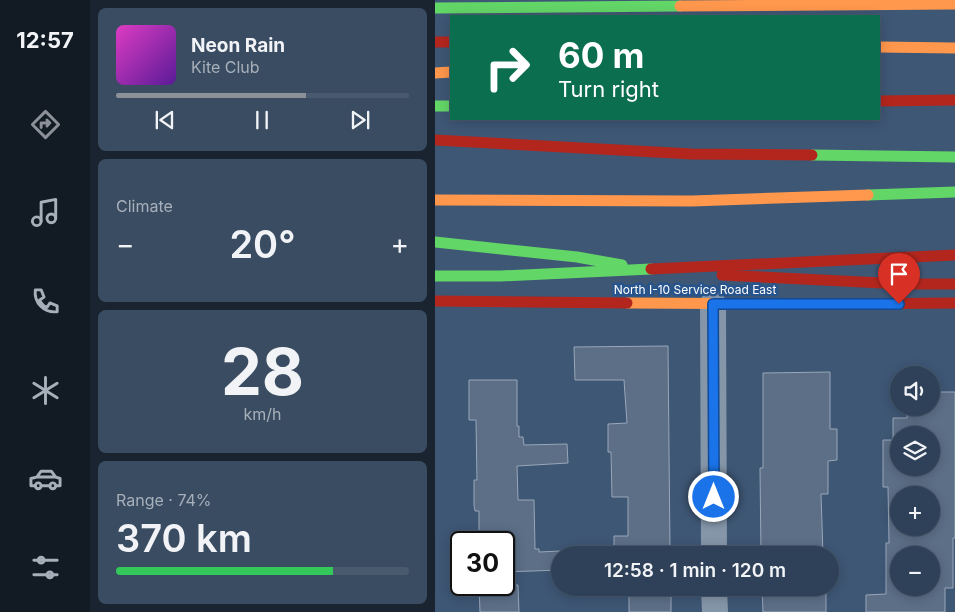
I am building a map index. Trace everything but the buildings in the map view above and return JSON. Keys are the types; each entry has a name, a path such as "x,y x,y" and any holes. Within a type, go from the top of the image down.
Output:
{"main road":[{"path":"435,8 719,3 955,4"},
{"path":"435,42 450,42"},
{"path":"880,49 955,48"},
{"path":"435,73 450,72"},
{"path":"880,101 955,100"},
{"path":"435,106 450,106"},
{"path":"435,140 692,154 955,157"},
{"path":"435,200 692,201 955,192"},
{"path":"435,242 577,257 665,272 784,280 955,284"},
{"path":"435,276 501,276 955,255"},
{"name":"North I-10 Service Road East","path":"435,301 713,304 955,303"}],"street":[{"path":"713,304 714,546"},
{"path":"714,596 715,612"}],"traffic: fast":[{"path":"435,8 680,6"},
{"path":"435,106 450,106"},
{"path":"812,155 955,157"},
{"path":"868,195 955,192"},
{"path":"435,242 577,257 622,265"},
{"path":"435,276 501,276 651,269"}],"traffic: slow":[{"path":"680,6 955,4"},
{"path":"880,47 955,48"},
{"path":"435,73 450,72"},
{"path":"435,200 692,201 868,195"},
{"path":"627,303 832,304"}],"traffic: jam":[{"path":"435,42 450,42"},
{"path":"880,101 955,100"},
{"path":"435,140 692,154 812,155"},
{"path":"651,269 955,255"},
{"path":"722,275 902,284 955,284"},
{"path":"435,301 627,303"},
{"path":"832,304 955,303"}],"route":[{"path":"714,497 713,304 899,304"}]}
